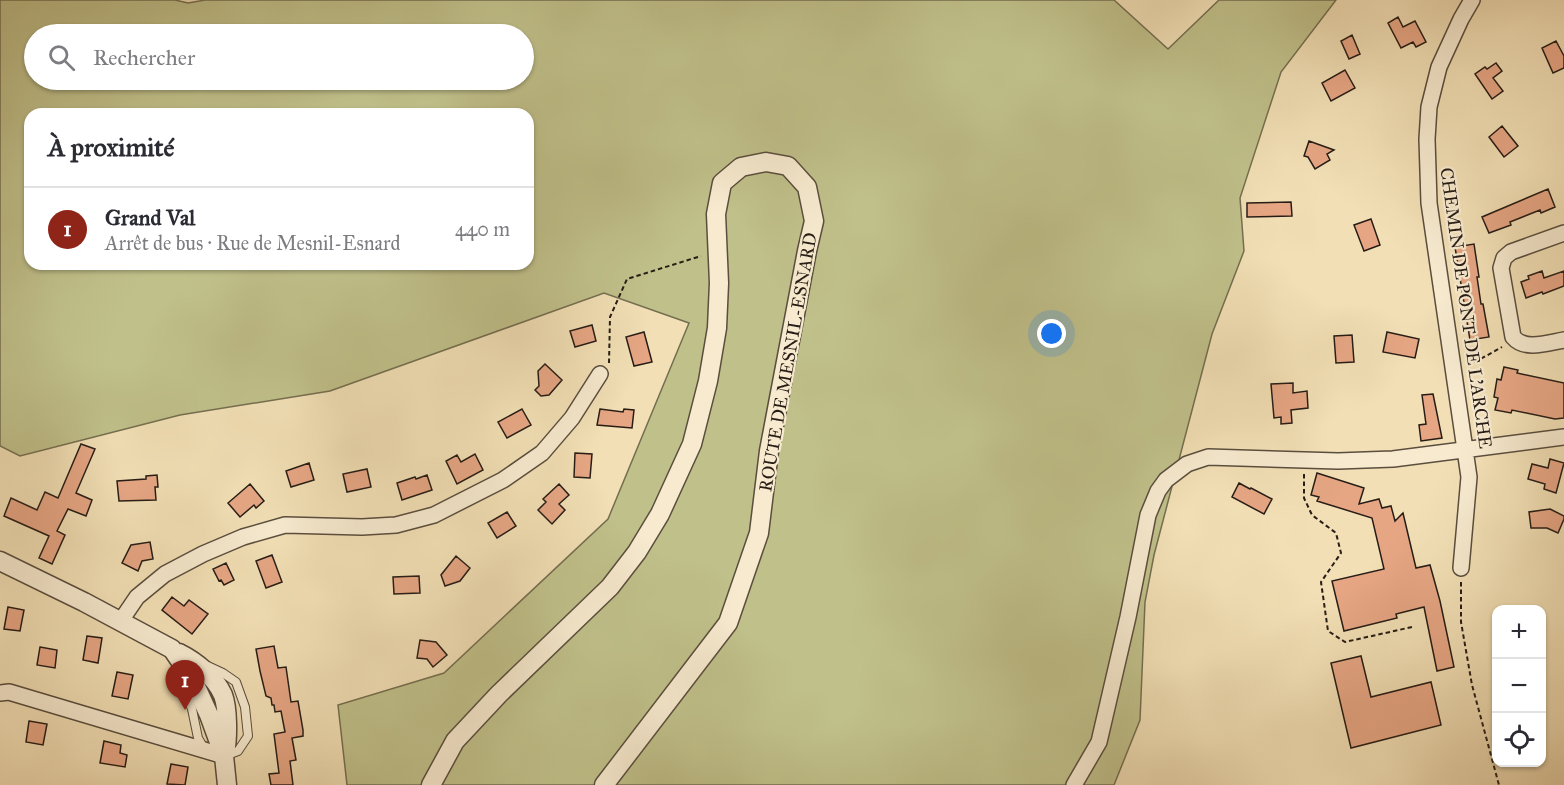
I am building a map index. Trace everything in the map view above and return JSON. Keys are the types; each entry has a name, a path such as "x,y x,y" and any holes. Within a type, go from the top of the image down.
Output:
{"street":[{"name":"CHEMIN DE PONT DE L'ARCHE","path":"1459,561 1470,477 1429,203 1426,139 1429,107 1439,67 1472,0"},
{"name":"ROUTE DE MESNIL-ESNARD","path":"431,785 455,741 499,694 610,587 637,552 660,514 692,444 708,381 717,328 719,283 716,214 722,183 741,167 766,162 788,166 807,187 814,221 769,452 759,533 728,623 604,785"},
{"path":"1564,233 1511,252 1504,258 1501,268 1513,337 1518,343 1529,346 1564,340"},
{"path":"120,622 137,597 165,574 243,537 285,525 362,527 396,525 434,515 503,480 542,453 572,418 600,374"},
{"path":"1074,785 1099,742 1128,617 1148,515 1158,491 1166,480 1187,464 1208,457 1304,460 1393,459 1564,437"},
{"path":"0,561 84,602 194,661 212,678 224,697 228,730 224,756"},
{"path":"172,649 192,678 209,715 224,756 227,785"},
{"path":"0,693 9,692 224,756"}],"lane":[{"path":"172,649 192,709 198,738 206,752"}],"path":[{"path":"600,374 609,372 610,317 627,279 718,251"},
{"path":"1454,371 1504,346 1513,337"},
{"path":"1304,460 1304,498 1312,515 1336,533 1341,553 1321,582 1328,631 1345,642 1412,627"},
{"path":"1459,561 1461,622 1472,685 1499,785"}],"green space":[{"path":"0,0 175,0 188,3 205,0 1114,0 1168,49 1219,0 1336,0 1281,72 1240,198 1244,251 1212,334 1154,555 1145,602 1140,720 1114,785 347,785 338,705 444,673 608,519 689,323 604,293 330,391 180,415 20,456 0,446"}],"building":[{"path":"1398,17 1403,27 1415,21 1426,42 1416,47 1413,42 1401,48 1388,23"},
{"path":"1352,35 1360,54 1349,59 1341,41"},
{"path":"1556,41 1564,56 1564,68 1553,73 1542,48"},
{"path":"1496,63 1502,71 1493,78 1503,91 1492,99 1475,74"},
{"path":"1345,70 1355,88 1331,101 1322,83"},
{"path":"1502,126 1518,146 1504,157 1489,137"},
{"path":"1309,141 1334,150 1327,154 1330,160 1315,169 1308,157 1304,156"},
{"path":"1548,189 1555,207 1541,213 1540,210 1489,233 1482,217"},
{"path":"1291,202 1292,216 1247,217 1247,203"},
{"path":"1371,219 1380,245 1364,251 1354,225"},
{"path":"1474,244 1481,304 1483,304 1489,337 1470,340 1455,247"},
{"path":"1542,271 1544,278 1564,271 1564,286 1526,298 1521,282 1529,279 1528,276"},
{"path":"592,325 596,341 575,347 570,331"},
{"path":"644,332 652,362 634,366 626,337"},
{"path":"1387,332 1419,339 1415,358 1383,352"},
{"path":"1352,335 1354,362 1336,363 1334,336"},
{"path":"545,364 562,380 549,395 541,396 535,390 539,386 538,371"},
{"path":"1504,367 1518,370 1517,373 1564,383 1564,418 1555,419 1512,410 1511,413 1495,410 1498,398 1494,397 1497,379 1501,380"},
{"path":"1293,383 1293,393 1307,391 1308,408 1291,410 1292,423 1281,424 1281,417 1274,418 1271,384"},
{"path":"1433,394 1442,438 1421,441 1419,425 1426,424 1422,395"},
{"path":"522,409 531,425 507,438 498,422"},
{"path":"600,409 623,412 624,409 634,410 632,428 597,425"},
{"path":"81,444 95,449 76,493 92,500 86,516 68,509 57,531 65,535 52,564 39,558 49,536 4,516 11,498 37,510 45,492 58,498"},
{"path":"575,453 592,454 590,478 574,477"},
{"path":"475,454 483,470 457,484 446,461 457,455 461,462"},
{"path":"1550,459 1564,463 1556,493 1544,489 1545,484 1528,479 1532,464 1548,468"},
{"path":"309,463 314,480 291,487 286,471"},
{"path":"367,469 371,487 347,492 343,474"},
{"path":"1317,473 1364,488 1359,504 1379,499 1382,508 1391,506 1395,521 1403,513 1416,568 1430,565 1454,667 1437,671 1424,607 1396,614 1397,618 1344,631 1332,581 1384,569 1372,518 1317,501 1319,497 1311,495"},
{"path":"157,475 156,500 119,501 117,481 146,479 146,476"},
{"path":"427,475 432,490 402,500 397,483"},
{"path":"1239,483 1272,499 1264,514 1232,497"},
{"path":"250,484 264,501 256,508 254,505 240,517 228,503"},
{"path":"559,484 569,495 559,504 565,510 552,524 538,510 546,502 543,499"},
{"path":"1550,509 1564,516 1558,533 1547,528 1531,528 1529,512"},
{"path":"507,512 516,526 497,538 488,523"},
{"path":"150,542 153,559 142,561 138,571 122,563 131,545"},
{"path":"272,555 282,582 266,588 256,561"},
{"path":"456,556 470,568 460,581 445,586 441,575"},
{"path":"226,563 234,580 224,585 221,580 219,581 213,569"},
{"path":"419,576 420,593 394,594 393,577"},
{"path":"172,597 184,606 189,600 208,614 192,634 162,610"},
{"path":"8,607 24,610 20,631 4,629"},
{"path":"87,636 102,638 98,663 83,660"},
{"path":"420,640 436,642 447,655 433,667 427,659 417,658"},
{"path":"274,646 278,668 286,667 291,702 298,701 303,730 303,736 292,738 296,760 290,761 293,785 271,785 269,774 279,773 274,734 285,732 281,711 275,712 271,698 266,696 256,649"},
{"path":"40,647 57,650 55,668 37,665"},
{"path":"1361,656 1371,697 1431,682 1441,725 1351,748 1331,663"},
{"path":"117,672 133,675 128,699 112,696"},
{"path":"29,721 47,724 43,745 26,742"},
{"path":"104,741 121,745 120,753 127,755 125,767 100,763"},
{"path":"171,764 188,767 185,785 167,784"}],"place":[{"name":"Grand Val","path":"185,710"}]}
